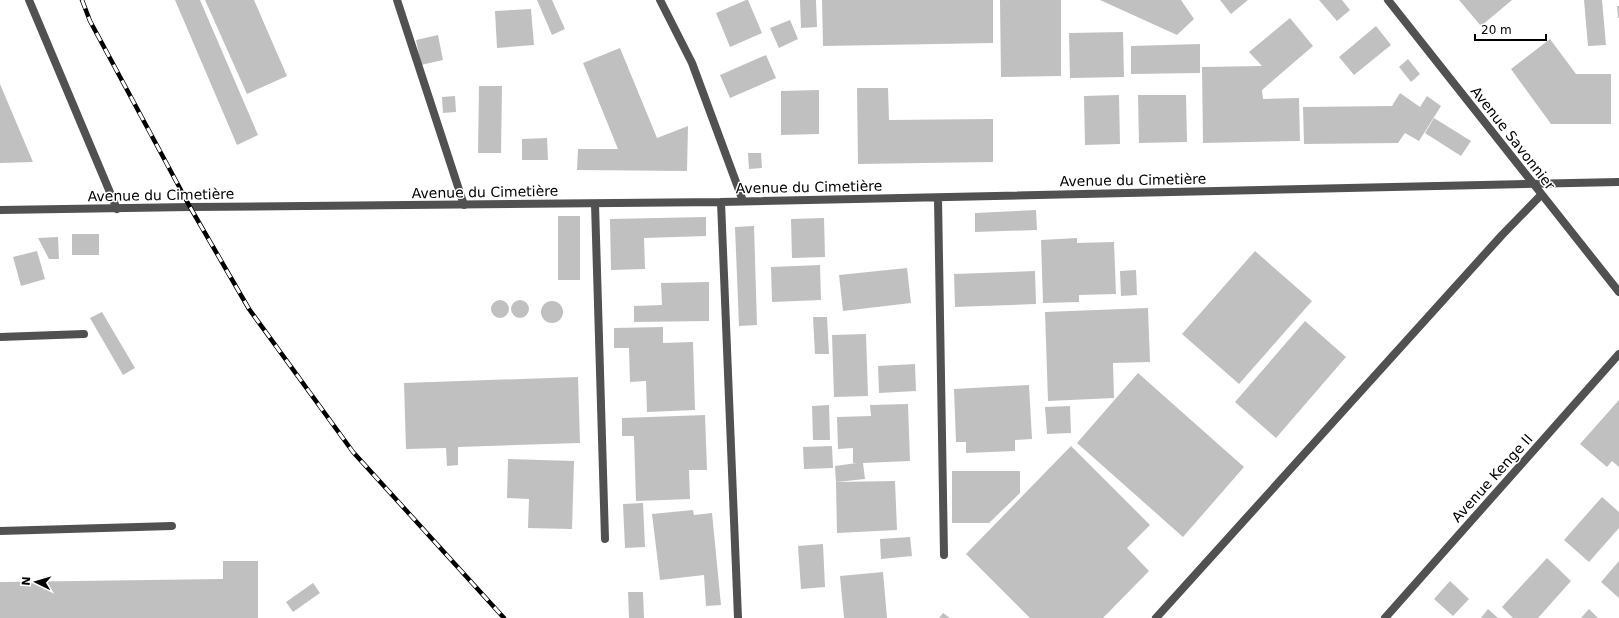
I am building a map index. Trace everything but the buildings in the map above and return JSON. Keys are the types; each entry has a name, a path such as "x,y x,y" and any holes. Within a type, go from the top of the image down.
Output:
{"street":[{"path":"29,0 117,209"},
{"path":"397,0 464,205"},
{"path":"660,0 692,63 743,201"},
{"name":"Avenue Savonnier","path":"1388,0 1532,184 1619,292"},
{"name":"Avenue du Cimetière","path":"0,210 721,202 1619,182"},
{"path":"1156,618 1502,235 1541,194"},
{"path":"938,198 944,554"},
{"path":"721,202 738,618"},
{"path":"595,204 605,539"},
{"path":"0,337 84,334"},
{"name":"Avenue Kenge II","path":"1385,618 1619,354"},
{"path":"0,531 172,526"}],"railway":[{"path":"82,0 90,21 190,207 249,309 353,452 504,618"}]}
